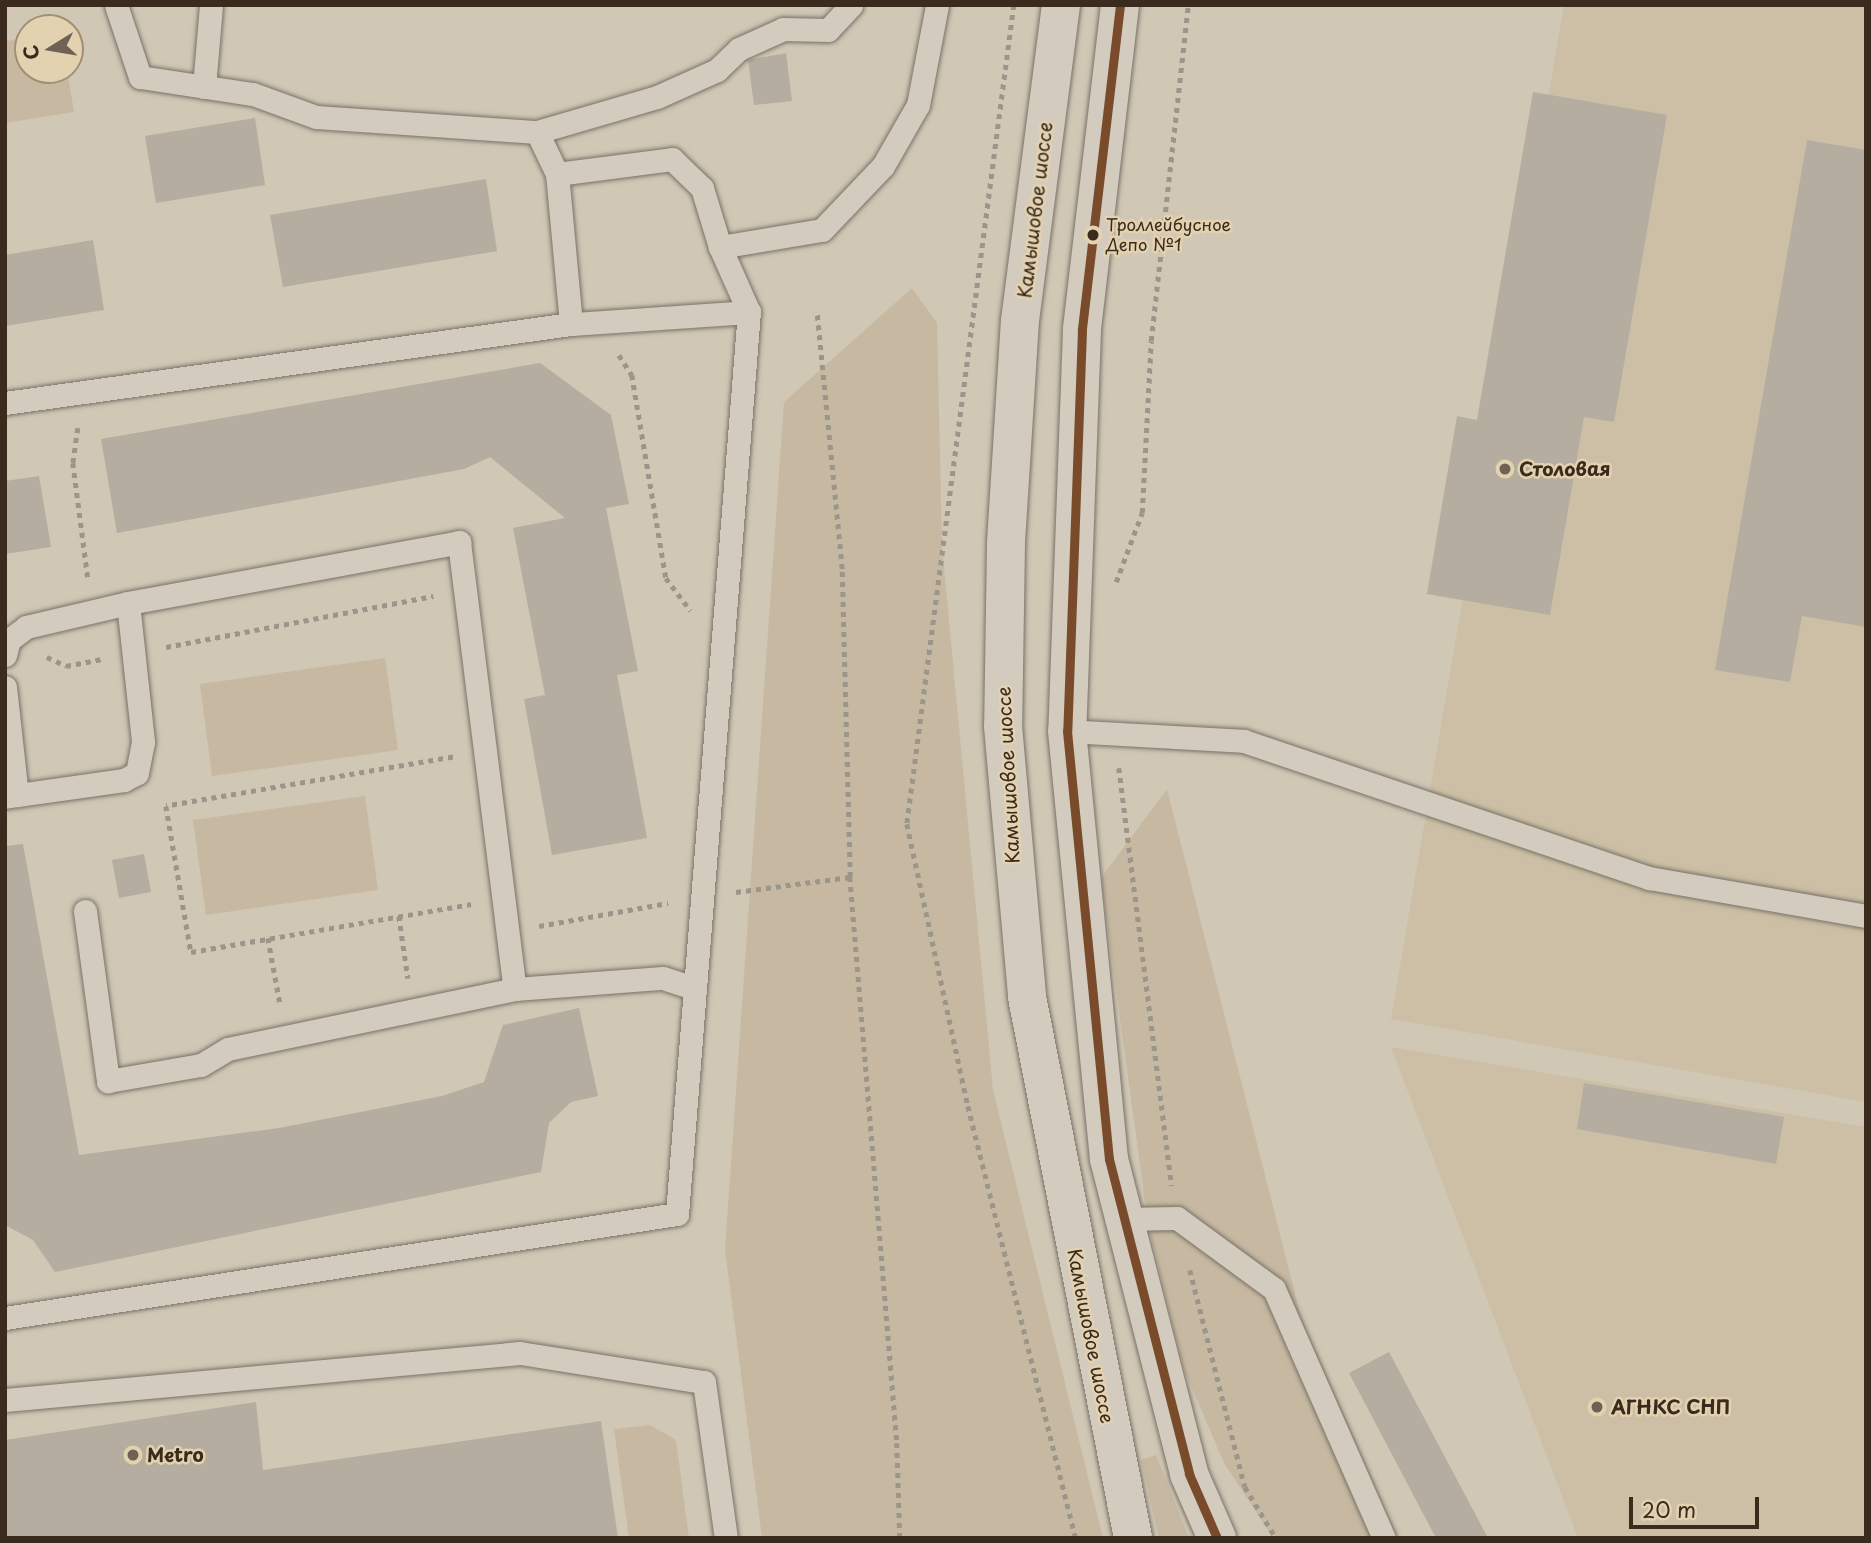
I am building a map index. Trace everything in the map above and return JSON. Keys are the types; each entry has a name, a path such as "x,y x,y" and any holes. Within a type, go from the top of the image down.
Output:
{"main road":[{"name":"Камышовое шоссе","path":"1061,5 1020,320 1006,544 1003,726 1027,997 1133,1538"},
{"path":"1120,5 1082,330 1066,731 1109,1159 1120,1219 1189,1474 1217,1538"}],"lane":[{"path":"116,5 140,77 253,94 316,117 537,132 657,97 717,70 739,49 783,29 828,30 851,5"},
{"path":"204,87 211,5"},
{"path":"720,247 822,230 883,166 918,105 937,5"},
{"path":"537,132 557,174 571,324"},
{"path":"5,1318 677,1214 749,312 720,247 702,188 672,159 557,174"},
{"path":"5,403 571,324 749,312"},
{"path":"7,648 37,623 92,610 459,542 515,989"},
{"path":"5,687 11,796 124,780 137,773 144,742 128,603"},
{"path":"1066,731 1116,734 1157,732 1244,741 1649,877 1866,916"},
{"path":"85,911 108,1081 201,1065 228,1049 515,989 663,978 694,988"},
{"path":"1120,1219 1177,1218 1274,1289 1384,1538"},
{"path":"5,1400 520,1353 704,1382 726,1538"}],"path":[{"path":"1014,5 907,824 968,1106 1076,1538"},
{"path":"1113,590 1142,513 1151,341 1188,5"},
{"path":"817,312 842,569 850,877 897,1443 900,1538"},
{"path":"615,348 632,375 666,578 687,608 723,640"},
{"path":"86,418 74,432 73,463 92,610"},
{"path":"7,648 66,666 464,590"},
{"path":"1116,734 1177,1218 1245,1487 1276,1538"},
{"path":"485,752 166,806 191,952 503,898"},
{"path":"507,932 702,897 850,877"},
{"path":"399,916 413,1011"},
{"path":"268,938 286,1037"}],"shaded area":[{"path":"1564,5 1866,5 1866,1102 1391,1019"},
{"path":"14,40 14,84 69,84 74,112 5,123 5,41"},
{"path":"912,288 937,323 942,546 993,1090 1103,1538 762,1538 725,1249 784,402"},
{"path":"385,658 398,750 212,776 200,684"},
{"path":"1167,789 1301,1317 1398,1538 1273,1538 1224,1463 1183,1367 1148,1224 1101,878"},
{"path":"365,796 378,890 206,915 193,820"},
{"path":"1391,1047 1866,1127 1866,1538 1578,1538"},
{"path":"650,1425 676,1440 689,1538 629,1538 614,1429"},
{"path":"1156,1455 1189,1538 1159,1538 1141,1460"}],"building":[{"path":"786,53 792,101 754,105 748,60"},
{"path":"1533,92 1667,115 1614,422 1584,417 1550,615 1427,594 1457,416 1477,420"},
{"path":"255,118 265,185 156,203 145,136"},
{"path":"1807,140 1866,150 1866,627 1802,616 1790,682 1715,670"},
{"path":"486,179 497,251 283,287 270,215"},
{"path":"93,240 104,310 5,326 5,255"},
{"path":"540,363 611,415 629,504 606,508 638,671 617,675 647,838 552,855 524,699 545,695 513,528 565,518 490,457 464,469 117,533 101,439"},
{"path":"39,476 51,547 5,554 5,481"},
{"path":"23,844 79,1155 279,1128 442,1096 484,1082 503,1025 579,1008 598,1096 571,1102 549,1123 541,1172 55,1272 33,1240 5,1225 5,846"},
{"path":"144,854 151,892 119,898 112,860"},
{"path":"1584,1083 1784,1117 1776,1164 1577,1129"},
{"path":"1389,1352 1488,1538 1436,1538 1349,1373"},
{"name":"Metro","path":"256,1402 263,1470 601,1421 618,1538 5,1538 5,1440"}],"transit line":[{"path":"1120,5 1082,330 1067,731 1109,1159 1189,1474 1217,1538"}],"place":[{"name":"Троллейбусное Депо №1","path":"1093,235"},
{"name":"Столовая","path":"1505,469"},
{"name":"АГНКС СНП","path":"1597,1407"},
{"name":"Metro","path":"133,1455"}]}
